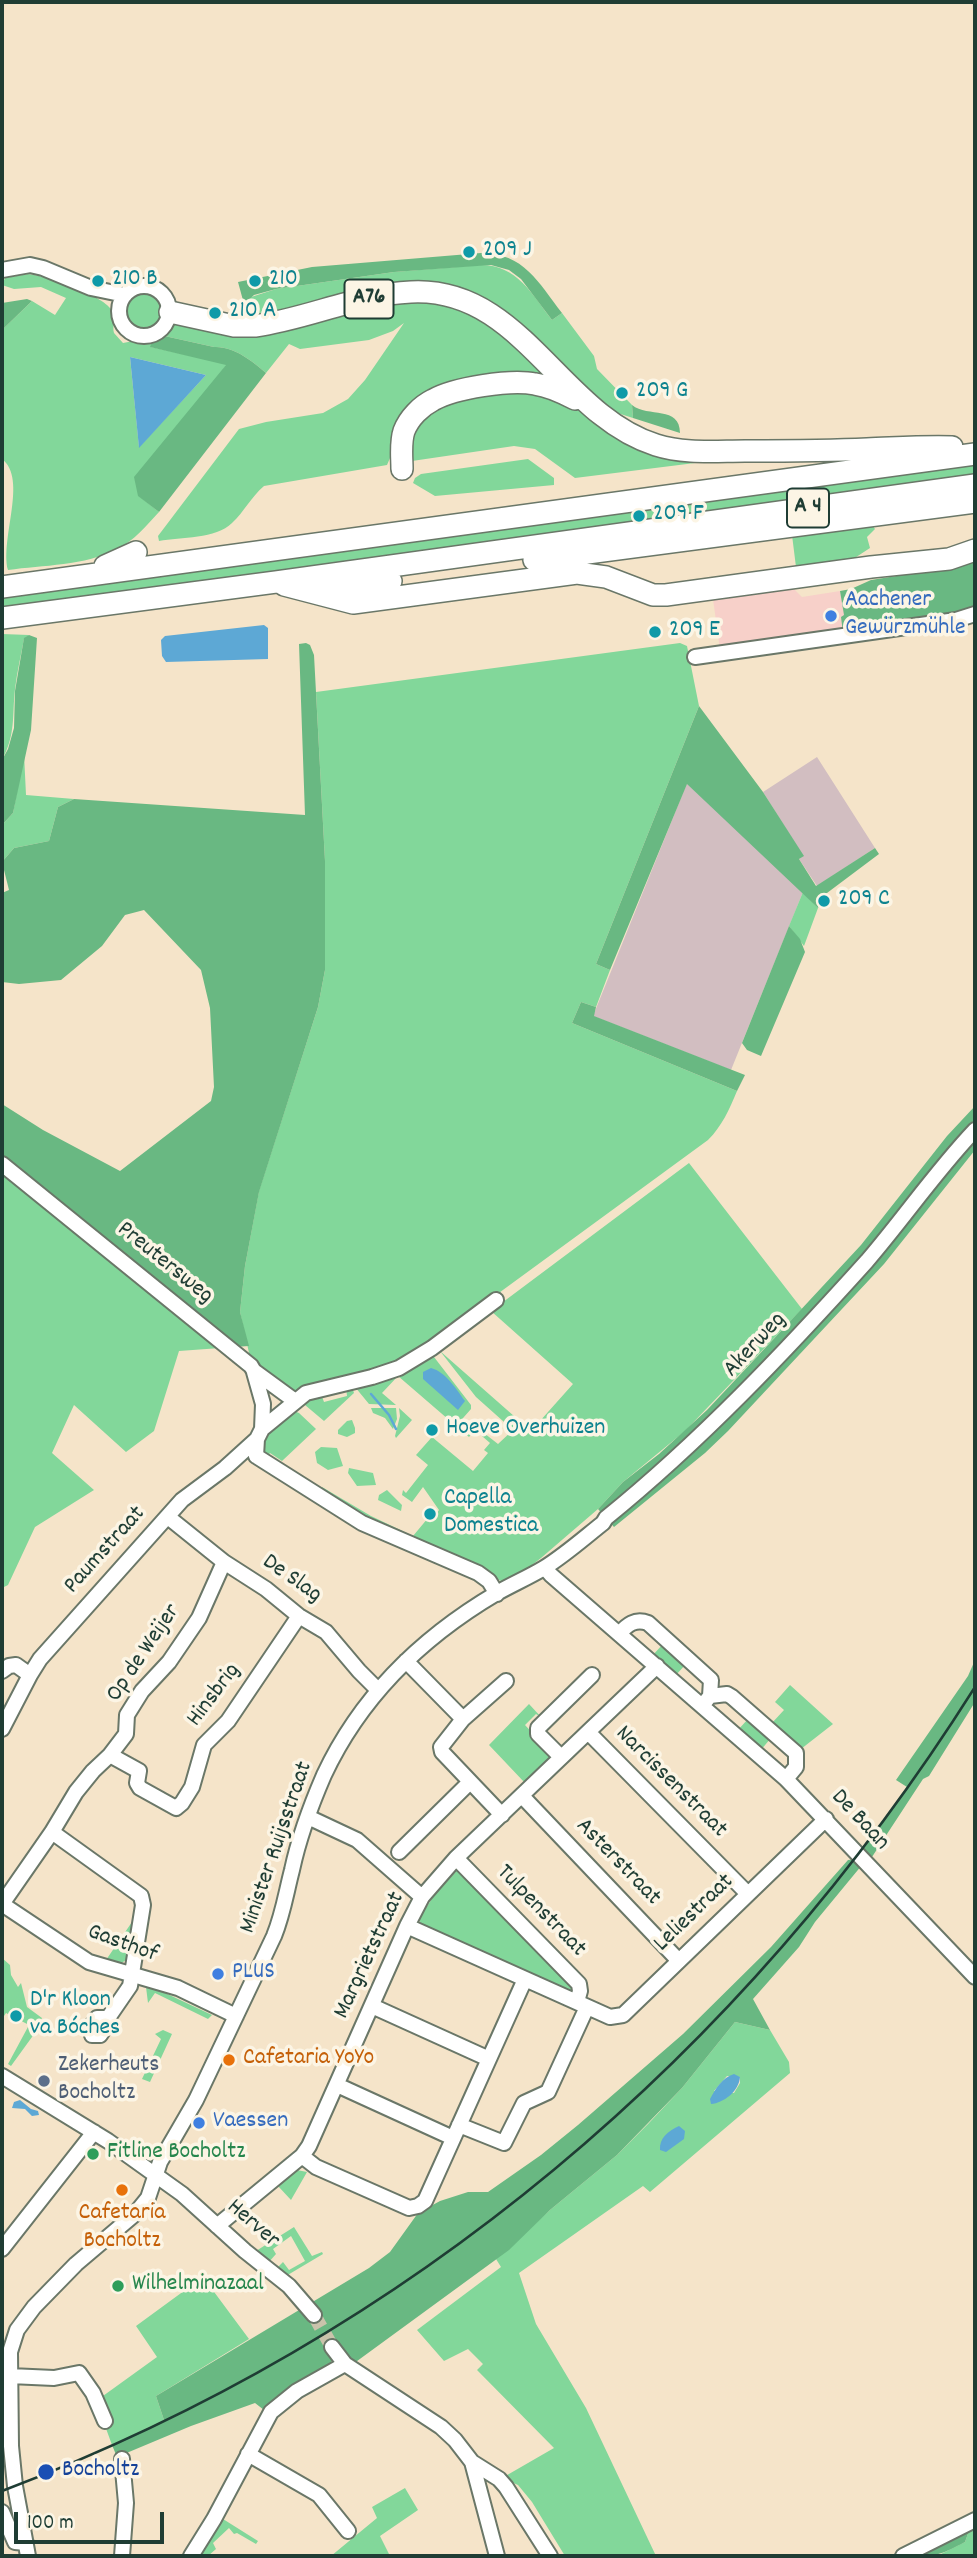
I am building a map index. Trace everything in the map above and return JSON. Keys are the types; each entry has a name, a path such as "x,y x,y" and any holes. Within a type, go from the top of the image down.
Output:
{"highway":[{"name":"A76","path":"170,312 234,326 255,326 386,295 411,292 449,296 479,307 527,342 588,406"},
{"name":"A76","path":"402,469 402,441 407,426 422,407 440,396 500,383 519,382 548,387 588,406 628,434 662,447 707,452 934,446 975,448"},
{"name":"A 4","path":"84,576 975,454"},
{"name":"A 4","path":"643,539 975,485"},
{"path":"2,618 276,582 975,502"},
{"path":"318,595 643,539"},
{"path":"276,582 353,603 577,573 606,577 653,595 688,593 949,559 975,550"},
{"path":"2,587 84,576 136,552"}],"street":[{"path":"2,270 30,265 43,268 122,301"},
{"path":"138,286 154,288 164,296 170,312 164,327 158,333 141,337 126,329 119,316 122,301 138,286"},
{"path":"695,657 956,620 975,614"},
{"name":"Akerweg","path":"545,1567 603,1523 678,1458 732,1405 867,1260 975,1130"},
{"name":"Preutersweg","path":"2,1164 198,1321 254,1371 295,1401"},
{"name":"Paumstraat","path":"2,1729 30,1675 117,1570 190,1492 225,1468 295,1401 312,1391 399,1368 432,1348 496,1300"},
{"path":"254,1371 263,1404 256,1455 362,1523 478,1573 489,1581 497,1594"},
{"name":"Paumstraat","path":"225,1468 251,1460 256,1455"},
{"name":"De Slag","path":"168,1517 224,1562 326,1632 378,1690"},
{"name":"Op de Weijer","path":"2,1904 52,1832 76,1791 126,1734 127,1715 142,1691 169,1662 199,1618 224,1562"},
{"name":"Minister Ruijsstraat","path":"6,2350 34,2307 76,2264 140,2209 152,2191 160,2162 187,2117 282,1916 307,1817 334,1755 361,1712 406,1661 455,1620 545,1567"},
{"name":"De Baan","path":"545,1567 657,1666 706,1701 826,1819 975,1977"},
{"name":"Hinsbrig","path":"110,1755 139,1771 137,1783 140,1788 176,1808 192,1787 204,1745 228,1720 299,1616"},
{"name":"De Baan","path":"619,1634 632,1623 648,1623 709,1677 711,1680 706,1701"},
{"path":"406,1661 463,1719"},
{"path":"2,1671 16,1665 30,1675"},
{"name":"Margrietstraat","path":"217,2226 302,2156 309,2146 422,1896 456,1858 657,1666"},
{"path":"561,1757 538,1734 538,1728 592,1675"},
{"path":"502,1815 442,1752 441,1747 463,1719 506,1681"},
{"name":"De Baan","path":"706,1701 727,1694 796,1753 796,1767 786,1779"},
{"name":"Narcissenstraat","path":"589,1732 748,1894"},
{"path":"399,1852 470,1782"},
{"name":"Asterstraat","path":"522,1796 679,1961"},
{"path":"307,1817 357,1840 422,1896"},
{"name":"Leliestraat","path":"582,2005 610,2017 623,2015 826,1819"},
{"path":"52,1832 141,1896 143,1905 132,1975 127,1991 108,2018"},
{"name":"Tulpenstraat","path":"456,1858 579,1984 582,2005"},
{"name":"Gasthof","path":"2,1904 74,1954 107,1968 178,1988 236,2016"},
{"name":"Tulpenstraat","path":"407,1926 582,2005"},
{"path":"302,2156 316,2167 409,2208 425,2201 525,1979"},
{"path":"337,2085 456,2132 504,2143 524,2103 548,2092 582,2005"},
{"path":"372,2006 489,2059"},
{"name":"Herver","path":"2,2076 157,2174 289,2286 314,2315"},
{"path":"2,2249 94,2132"},
{"path":"332,2347 345,2364 441,2427 472,2462 499,2479 550,2556"},
{"path":"6,2350 10,2376 11,2446 15,2486 27,2550"},
{"path":"191,2556 214,2519 264,2423 279,2404 296,2391 345,2364"},
{"path":"10,2376 54,2378 79,2373 93,2393 105,2421"},
{"path":"248,2454 319,2496 348,2531"},
{"path":"122,2459 126,2503 122,2556"},
{"path":"472,2462 497,2556"},
{"path":"2,2512 15,2542 27,2550"},
{"path":"903,2556 975,2520"}],"shaded area":[{"path":"793,588 802,597 840,591 845,616 843,633 720,650 713,599"},
{"path":"817,757 875,848 817,886 799,859 803,856 763,792"},
{"path":"687,783 803,892 731,1070 593,1016"}],"green space":[{"path":"481,253 508,258 529,271 562,313 552,320 521,279 509,270 491,265 394,272 276,289 254,295 244,304 238,282 312,267"},
{"path":"494,266 514,276 530,291 552,320 562,313 594,356 597,369 632,405 633,418 611,411 472,295 311,308 241,318 248,298 276,289 394,272"},
{"path":"28,274 61,282 99,299 113,312 114,333 123,343 154,337 151,347 227,364 138,495 159,512 129,542 105,555 78,562 8,570 7,542 13,480 2,459 2,330 32,301 55,315 66,298 41,287 14,289 2,285 5,278","holes":["130,357 206,375 139,447"]},
{"path":"144,293 157,298 162,311 157,324 144,329 131,324 126,311 131,298"},
{"path":"27,299 32,301 2,330 2,303"},
{"path":"389,300 458,306 510,339 555,385 444,387 393,451 387,465 264,486 225,528 198,537 159,541 158,536 239,429 323,413 348,399 365,380 404,323 393,331 369,340 300,349 289,344 266,373 249,359 229,349 160,335 168,330 174,318 193,324"},
{"path":"160,335 229,349 249,359 266,373 159,512 138,496 134,477 226,365 150,347 154,337"},
{"path":"521,386 574,406 634,445 727,459 575,478 535,449 514,446 412,461 408,436 429,406"},
{"path":"632,405 646,411 669,415 679,424 680,433 633,418"},
{"path":"528,459 554,478 554,485 435,496 413,483 421,474"},
{"path":"975,461 975,478 2,612 2,594"},
{"path":"872,525 875,529 867,537 870,548 847,563 796,567 792,535"},
{"path":"975,559 975,610 843,633 841,617 844,615 840,591 871,580 953,567"},
{"path":"2,634 29,635 24,639 11,733 2,760"},
{"path":"29,635 37,638 31,730 13,813 2,825 2,760 14,728 15,691 24,638"},
{"path":"680,643 687,646 699,706 596,964 610,970 596,1007 581,1002 572,1023 737,1091 728,1111 708,1140 466,1317 400,1361 294,1397 251,1362 240,1312 245,1266 259,1191 318,1007 325,970 325,861 316,692"},
{"path":"299,644 310,645 314,655 325,861 325,970 318,1007 259,1192 245,1266 240,1312 249,1346 234,1347 2,1157 2,1104 43,1130 120,1171 211,1101 214,1087 210,1008 201,970 144,910 125,915 102,946 61,980 19,984 2,982 2,893 9,890 2,862 14,848 49,841 58,807 74,799 305,815"},
{"path":"699,706 763,792 804,856 799,859 816,886 875,848 879,854 823,896 818,908 687,784 610,970 596,964"},
{"path":"24,754 26,795 74,799 58,807 49,841 14,848 2,862 2,825 13,813"},
{"path":"803,892 818,908 804,946 789,926"},
{"path":"789,926 800,939 805,952 761,1056 747,1050 742,1043"},
{"path":"581,1002 596,1007 594,1016 745,1075 737,1091 572,1023"},
{"path":"975,1106 975,1150 884,1264 728,1431 614,1527 598,1509 623,1482 659,1454 707,1410 782,1330 861,1245 947,1136"},
{"path":"2,1157 234,1347 179,1351 154,1431 126,1452 74,1405 52,1453 94,1490 35,1527 8,1585 2,1588"},
{"path":"689,1163 802,1309 685,1431 623,1482 598,1509 508,1584 381,1527 320,1491 322,1487 371,1516 413,1536 428,1518 431,1520 439,1510 423,1487 412,1502 402,1495 403,1490 406,1493 428,1465 416,1455 432,1437 473,1471 488,1453 484,1450 490,1443 475,1430 469,1437 462,1431 468,1425 473,1429 475,1426 498,1444 513,1430 476,1397 440,1351 531,1431 573,1384 491,1311"},
{"path":"427,1356 434,1357 471,1405 471,1409 456,1426 398,1376 382,1393 396,1405 369,1404 355,1387"},
{"path":"346,1387 352,1387 354,1393 324,1421 305,1405 304,1401 321,1394 324,1402 347,1396"},
{"path":"371,1408 396,1408 397,1419 393,1429 385,1418 373,1413"},
{"path":"399,1408 412,1420 396,1438 400,1416"},
{"path":"294,1411 316,1429 282,1461 270,1453 267,1457 267,1436"},
{"path":"352,1420 355,1433 347,1437 338,1434 338,1430 347,1421"},
{"path":"321,1447 337,1448 343,1466 328,1470 317,1463 315,1452"},
{"path":"349,1468 373,1473 376,1485 357,1486 348,1473"},
{"path":"387,1490 402,1505 401,1511 378,1500 379,1495"},
{"path":"663,1644 686,1664 675,1676 652,1656"},
{"path":"975,1660 975,1702 929,1776 923,1779 870,1860 862,1851 907,1787 896,1780 968,1676"},
{"path":"790,1685 833,1724 801,1749 771,1724 784,1710 775,1702"},
{"path":"529,1704 542,1718 536,1714 525,1725 553,1755 525,1783 489,1745"},
{"path":"748,1719 771,1738 760,1751 737,1731"},
{"path":"856,1859 862,1865 815,1922 799,1947 753,1999 770,2030 735,2022 682,2088 617,2155 550,2210 509,2250 353,2364 330,2355 332,2361 324,2368 293,2384 264,2410 255,2403 117,2457 112,2445 164,2420 156,2396 369,2268 390,2252 418,2213 440,2201 468,2192 488,2192 541,2155 683,2034 771,1947 848,1860"},
{"path":"460,1867 572,1982 575,1995 421,1924 419,1919 433,1897"},
{"path":"132,1922 126,1960 120,1964 106,1960"},
{"path":"2,1958 10,1965 11,1975 18,1987 21,1983 27,2007 42,2018 11,2066 8,2064 29,2025 6,2013 2,2019"},
{"path":"146,1987 161,1991 212,2015 208,2019 155,1993 148,2003"},
{"path":"735,2022 770,2030 789,2062 790,2073 650,2192 643,2186 519,2273 536,2324 586,2408 656,2556 565,2556 532,2502 518,2485 502,2478 554,2448 477,2370 483,2364 468,2349 444,2361 417,2330 501,2267 496,2259 617,2155 682,2088","holes":["727,2076 740,2077 740,2083 734,2093 714,2091"]},
{"path":"163,2030 172,2034 150,2082 142,2079 161,2039 155,2034"},
{"path":"297,2170 307,2172 291,2200 278,2186"},
{"path":"294,2227 312,2256 322,2252 323,2254 286,2276 276,2269 283,2262 289,2270 305,2261 291,2236 273,2249 276,2254 268,2263 256,2251"},
{"path":"203,2277 249,2339 156,2396 164,2420 112,2445 96,2401 157,2357 136,2326"},
{"path":"405,2488 418,2510 380,2536 390,2556 331,2556 377,2518 372,2507"},
{"path":"223,2519 258,2541 256,2544 237,2533 234,2534 229,2528 213,2543 216,2549 208,2556 200,2556"},
{"path":"975,2526 975,2556 937,2556 965,2542 970,2528"},
{"path":"970,2528 965,2542 951,2549 935,2555 912,2556"}],"water":[{"path":"130,357 206,375 139,448"},
{"path":"264,625 268,628 268,659 166,662 162,656 161,640 165,636"},
{"path":"431,1368 446,1377 465,1401 458,1410 423,1379 423,1372"},
{"path":"734,2074 740,2077 734,2091 721,2101 711,2104 710,2099 717,2087"},
{"path":"20,2100 38,2111 39,2115 32,2116 25,2109 12,2108 14,2102"},
{"path":"679,2126 685,2131 684,2139 666,2152 660,2150 665,2135"}],"waterway":[{"path":"371,1394 389,1415 396,1429"}],"tunnel":[{"path":"314,2315 332,2347"}],"railway":[{"path":"2,2491 152,2427 294,2352 428,2266 554,2169 673,2063 782,1946 883,1821 975,1687"}],"place":[{"name":"209 J","path":"469,252"},
{"name":"210 B","path":"98,281"},
{"name":"210","path":"255,281"},
{"name":"210 A","path":"215,313"},
{"name":"209 G","path":"622,393"},
{"name":"209 F","path":"639,516"},
{"name":"Aachener Gewürzmühle","path":"831,616"},
{"name":"209 E","path":"655,632"},
{"name":"209 C","path":"824,901"},
{"name":"Hoeve Overhuizen","path":"432,1430"},
{"name":"Capella Domestica","path":"430,1514"},
{"name":"PLUS","path":"218,1974"},
{"name":"D'r Kloon va Bóches","path":"16,2016"},
{"name":"Cafetaria YoYo","path":"229,2060"},
{"name":"Zekerheuts Bocholtz","path":"44,2081"},
{"name":"Vaessen","path":"199,2123"},
{"name":"Fitline Bocholtz","path":"93,2154"},
{"name":"Cafetaria Bocholtz","path":"122,2190"},
{"name":"Wilhelminazaal","path":"118,2286"},
{"name":"Bocholtz","path":"46,2472"}]}
